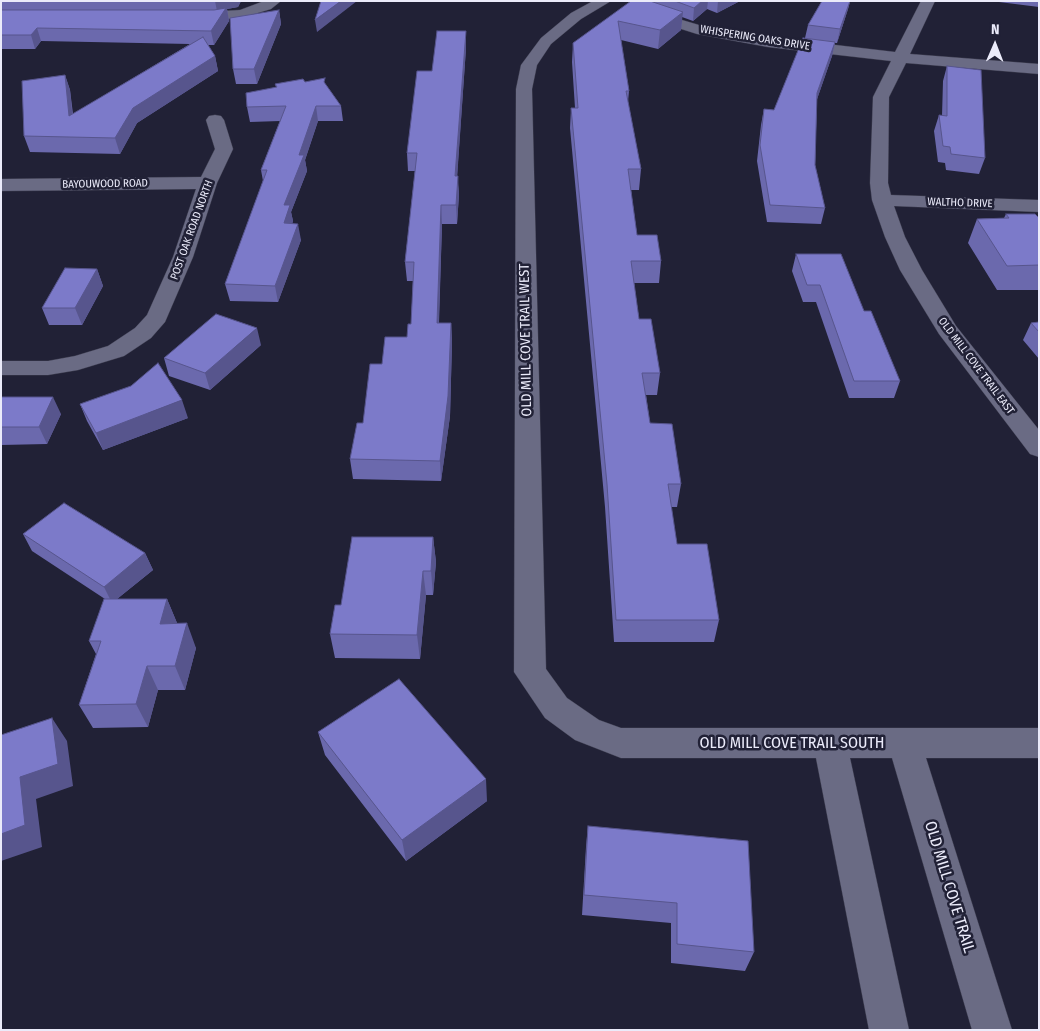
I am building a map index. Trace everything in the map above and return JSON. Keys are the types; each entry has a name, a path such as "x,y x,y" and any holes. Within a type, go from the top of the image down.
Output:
{"street":[{"path":"180,17 217,17 252,11 274,1"},
{"name":"OLD MILL COVE TRAIL EAST","path":"928,1 881,97 879,183 882,200 895,237 911,270 947,329 1039,448"},
{"name":"WHISPERING OAKS DRIVE","path":"617,4 675,23 729,36 792,46 1039,69"},
{"name":"OLD MILL COVE TRAIL WEST","path":"556,708 530,672 524,89 529,65 546,41 576,16 617,4"},
{"name":"POST OAK ROAD NORTH","path":"1,368 48,368 78,363 116,351 143,333 157,317 183,258 208,183 224,149 215,120"},
{"name":"BAYOUWOOD ROAD","path":"1,185 208,183"},
{"name":"WALTHO DRIVE","path":"882,200 1039,206"},
{"name":"OLD MILL COVE TRAIL SOUTH","path":"556,708 586,730 621,743 1039,743"},
{"path":"830,744 889,1030"},
{"name":"OLD MILL COVE TRAIL","path":"905,744 992,1030"}],"building":[{"path":"321,1 341,1 315,20"},
{"path":"631,1 650,1 683,12 660,30 618,21 629,91 626,91 641,169 628,169 637,235 657,235 661,261 631,261 639,319 651,319 660,373 642,373 650,423 672,424 681,484 668,484 677,544 707,544 719,620 616,620 607,484 571,108 578,108 573,43"},
{"path":"675,1 702,1 694,8"},
{"path":"822,1 850,1 840,29 808,25"},
{"path":"226,8 211,31 37,28 31,35 1,35 1,10 214,10"},
{"path":"279,10 254,69 233,69 230,18"},
{"path":"437,31 466,31 455,176 458,176 456,205 441,205 437,323 451,323 448,396 440,461 350,459 357,423 363,423 370,364 382,364 385,337 407,337 408,324 411,324 414,262 405,262 417,153 407,153 417,71 432,71"},
{"path":"203,37 215,56 133,108 115,138 24,136 22,81 65,75 69,116"},
{"path":"803,38 835,42 817,93 815,165 825,208 770,205 760,145 764,109 774,110"},
{"path":"947,66 981,70 985,158 951,154 950,147 943,146 939,115 947,116"},
{"path":"325,78 324,82 341,106 316,106 299,155 304,155 284,205 290,205 284,223 298,224 275,286 225,284 267,170 261,170 286,106 247,107 246,93 277,87 275,84 303,79 305,82"},
{"path":"1006,214 1035,214 1039,218 1039,265 1007,266 977,219 1009,218"},
{"path":"796,254 841,254 864,311 871,311 900,381 854,381 820,285 807,285"},
{"path":"65,268 97,269 75,308 42,308"},
{"path":"216,314 257,328 205,373 164,358"},
{"path":"1039,322 1039,332 1031,323"},
{"path":"158,363 182,400 96,433 80,404 131,386"},
{"path":"1,397 53,397 39,427 1,427"},
{"path":"64,503 145,553 104,587 23,534"},
{"path":"352,537 433,537 431,571 423,571 417,635 330,634 335,605 341,605"},
{"path":"104,599 167,599 160,624 187,623 175,666 147,666 136,704 79,705 101,641 89,641"},
{"path":"399,679 486,779 402,840 318,732"},
{"path":"52,718 58,764 20,777 25,825 1,834 1,735"},
{"path":"588,826 748,841 754,952 677,944 677,903 584,895"}]}
